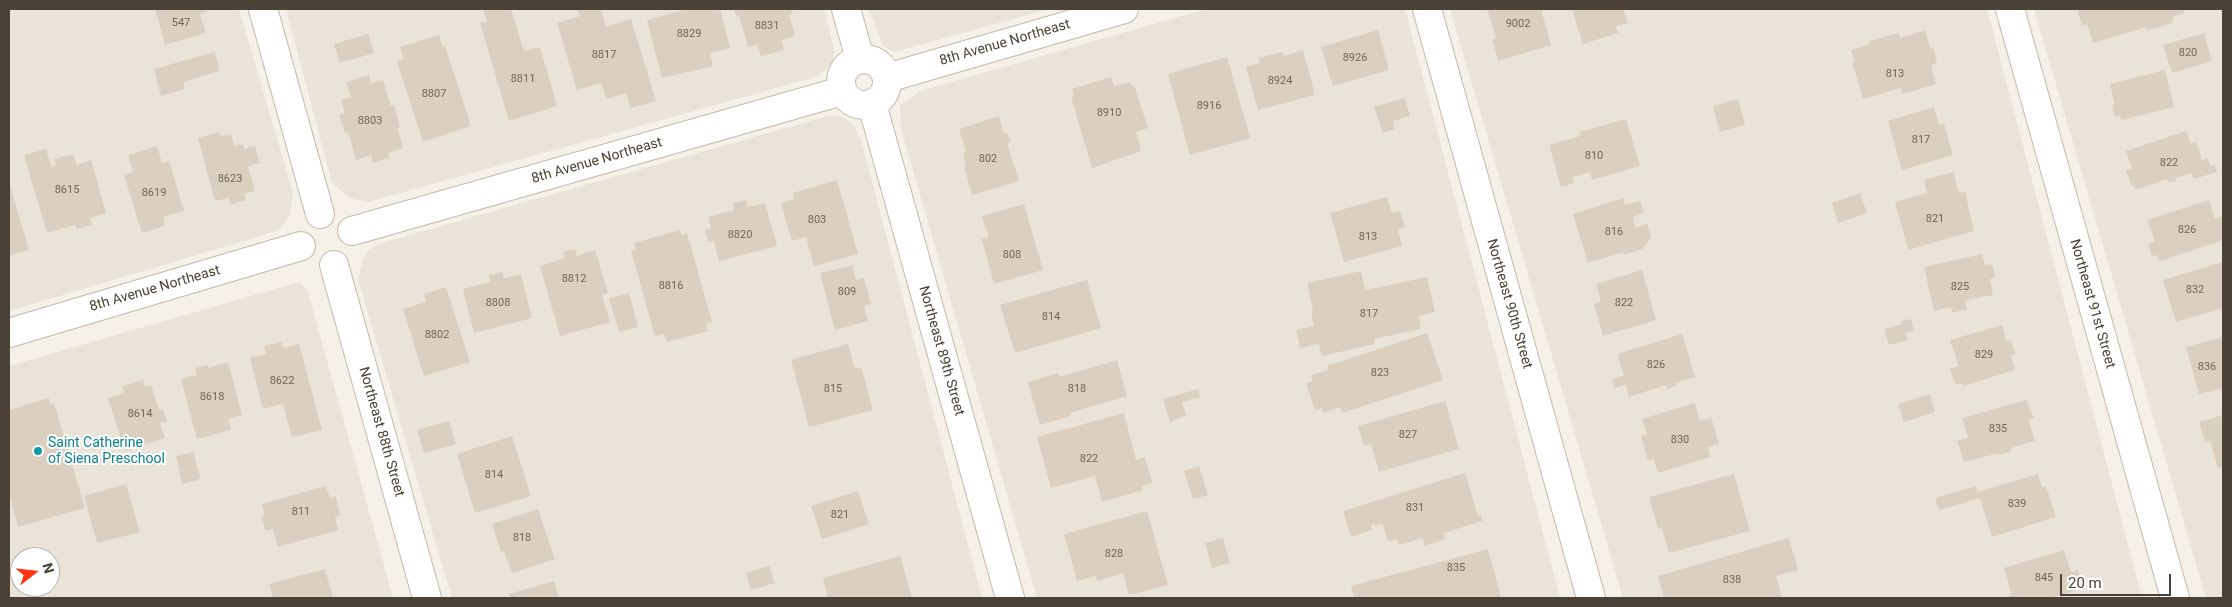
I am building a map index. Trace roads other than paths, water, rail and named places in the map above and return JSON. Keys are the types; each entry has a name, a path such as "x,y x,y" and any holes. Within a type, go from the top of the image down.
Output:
{"street":[{"path":"263,9 320,214"},
{"path":"846,9 860,59"},
{"name":"8th Avenue Northeast","path":"887,78 1124,9"},
{"name":"Northeast 90th Street","path":"1427,9 1591,598"},
{"name":"Northeast 91st Street","path":"2010,9 2175,598"},
{"path":"860,59 866,59 880,65 887,78 885,92 872,104 860,105 854,103 842,92 840,84 845,68 850,63 860,59"},
{"name":"8th Avenue Northeast","path":"352,231 842,92"},
{"name":"Northeast 89th Street","path":"872,104 1010,598"},
{"path":"320,214 333,214 340,217 347,222 352,231 353,246 349,254 343,261 334,265 316,265 309,260 301,246 300,235 304,226 309,220 320,214"},
{"name":"8th Avenue Northeast","path":"9,332 301,246"},
{"name":"Northeast 88th Street","path":"334,265 427,598"}],"place":[{"name":"Saint Catherine of Siena Preschool","path":"38,451"}]}
